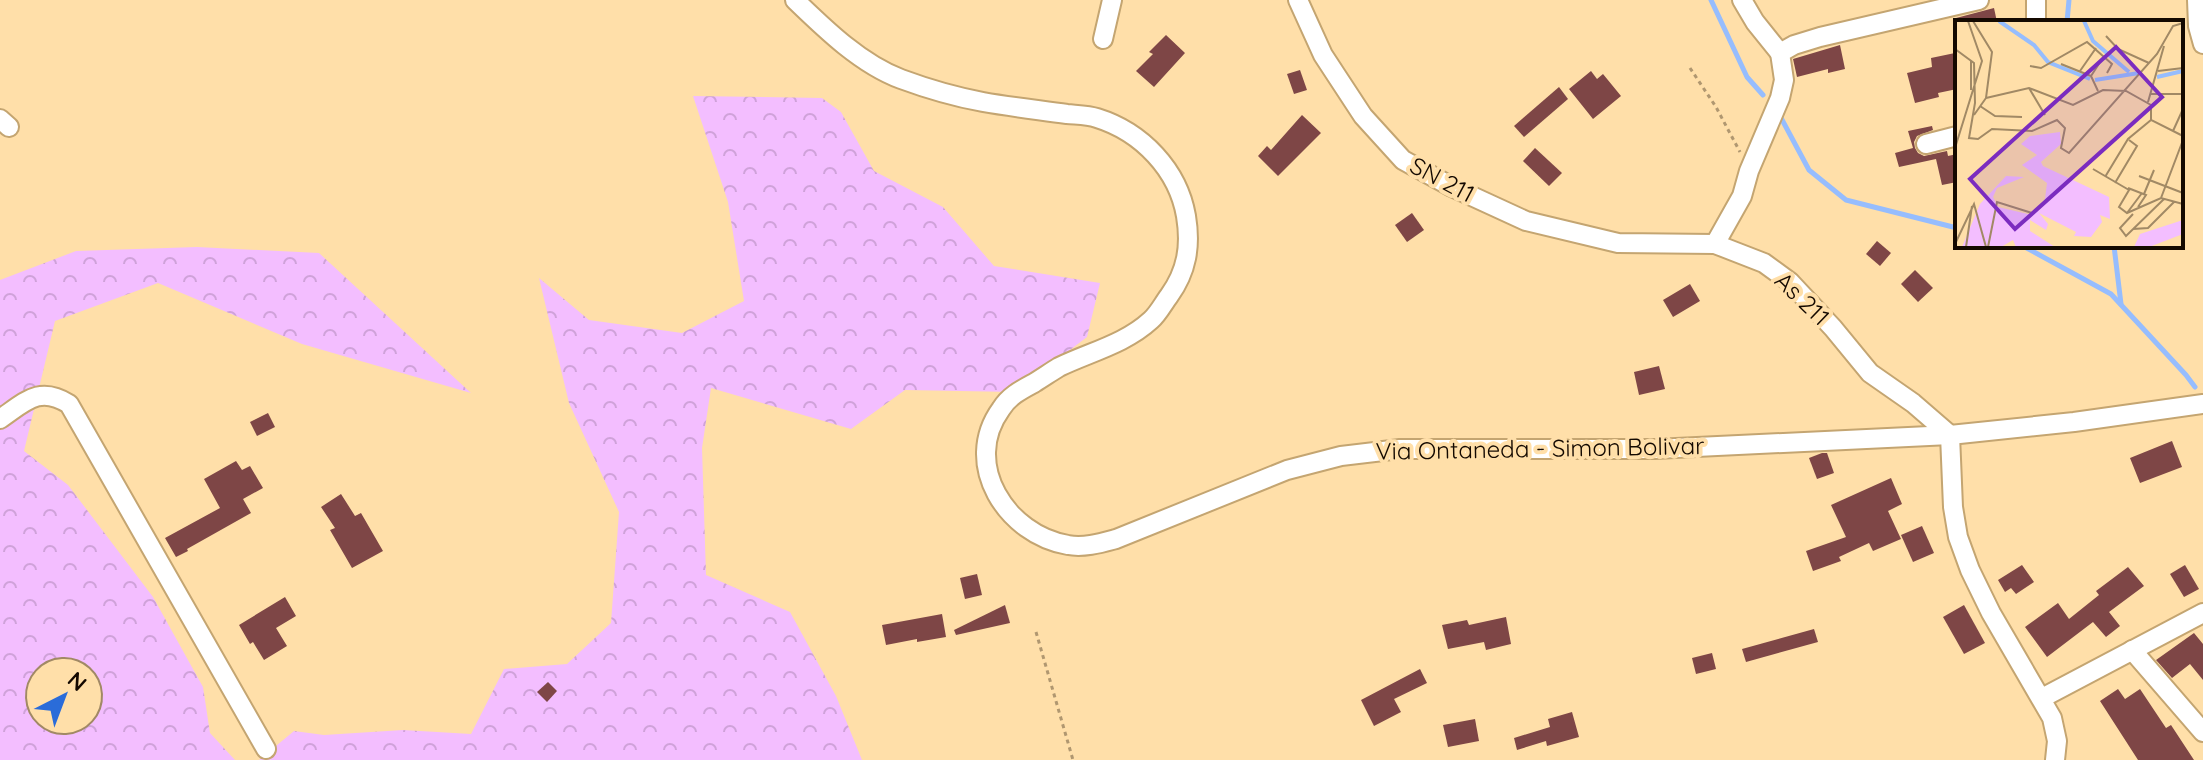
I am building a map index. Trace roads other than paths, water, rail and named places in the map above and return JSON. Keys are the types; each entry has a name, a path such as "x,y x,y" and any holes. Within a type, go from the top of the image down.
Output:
{"street":[{"name":"Via Ontaneda - Simon Bolivar","path":"795,0 841,42 875,66 899,78 983,102 1097,118 1132,135 1163,161 1176,183 1186,214 1187,263 1174,290 1153,318 1130,335 1059,367 1014,394 1000,409 991,427 986,447 986,467 998,495 1019,523 1052,541 1071,546 1105,542 1287,470 1341,456 1400,449 1655,449 1950,435 2203,404"},
{"path":"1103,39 1112,0"},
{"name":"SN 211","path":"1298,0 1323,55 1363,116 1403,160 1452,187 1526,221 1618,243"},
{"path":"1715,244 1742,196 1784,80 1780,53 1742,0"},
{"path":"1780,53 1820,37 1979,0"},
{"path":"2197,0 2198,26 2203,44"},
{"path":"1926,144 1955,137"},
{"name":"As 211","path":"1618,243 1715,244 1764,263 1790,282 1870,373 1913,403 1950,435"},
{"path":"0,419 33,396 55,395 69,404 266,749"},
{"path":"1950,435 1953,507 1958,537 1991,613 2052,718 2057,741 2055,760"},
{"path":"2042,698 2203,613"},
{"path":"2132,650 2203,732"}],"waterway":[{"path":"1711,0 1747,77 1763,95"},
{"path":"2067,20 2069,0"},
{"path":"1780,116 1809,170 1846,200 1955,227"},
{"path":"2027,248 2111,294 2195,387"},
{"path":"2114,248 2121,304"}]}
